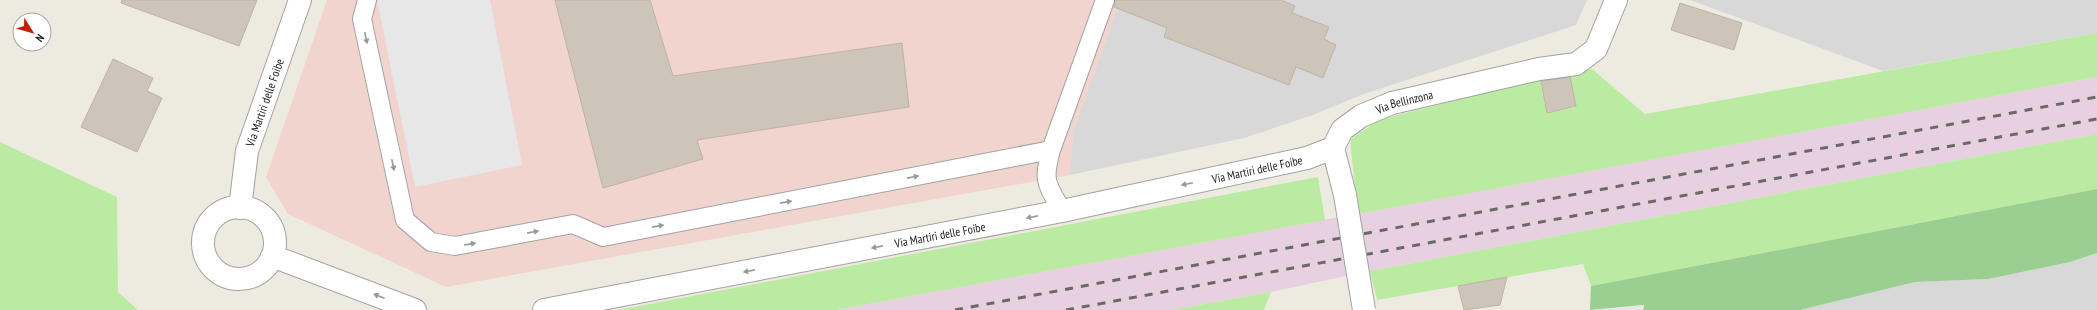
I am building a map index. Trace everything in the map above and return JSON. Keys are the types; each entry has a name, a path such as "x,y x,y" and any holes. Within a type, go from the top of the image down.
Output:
{"street":[{"name":"Via Martiri delle Foibe","path":"240,208 247,151 300,0"},
{"name":"Via Bellinzona","path":"1333,148 1342,130 1361,116 1392,103 1539,69 1576,64 1596,49 1616,0"},
{"name":"Via Martiri delle Foibe","path":"544,310 1062,211 1307,158 1333,148"},
{"path":"1333,148 1345,195 1364,310"},
{"path":"232,207 240,208 256,211 265,218 271,228 274,239 272,256 262,270 252,276 230,278 220,273 210,265 205,254 203,242 205,230 211,220 221,212 232,207"},
{"path":"272,256 416,310"}],"lane":[{"path":"367,0 362,19 405,220 430,242 455,246 573,224 603,237 1051,150"},
{"path":"1062,211 1047,182 1045,170 1105,0"}],"shaded area":[{"path":"327,0 1120,0 1073,132 1070,175 446,287 288,214 266,177"},
{"path":"377,0 490,0 522,165 415,187"},
{"path":"1120,0 1587,0 1576,25 1361,95 1313,115 1244,138 1070,175 1073,132"},
{"path":"1690,0 2097,0 2097,33 1883,71"},
{"path":"2097,77 2097,134 1370,271 1271,292 1172,310 836,310"},
{"path":"2097,253 2097,310 1800,310 1915,282 1988,279 2070,262"},
{"path":"1644,305 1643,310 1593,310"}],"green space":[{"path":"2097,33 2097,77 1358,214 1350,140 1378,120 1540,79 1547,113 1576,107 1569,73 1592,69 1645,114"},
{"path":"2097,134 2097,189 1591,286 1583,264 1377,300 1370,271"},
{"path":"0,142 117,197 118,292 138,310 0,310"},
{"path":"1318,177 1325,220 836,310 618,310"},
{"path":"2097,189 2097,253 2070,262 1988,279 1915,282 1800,310 1643,310 1644,305 1590,310 1591,286"},
{"path":"1271,292 1264,310 1172,310"}],"building":[{"path":"122,0 257,0 239,46 121,3"},
{"path":"555,0 650,0 673,76 902,43 909,107 697,140 703,159 603,188"},
{"path":"1115,0 1281,0 1295,6 1292,13 1329,27 1324,39 1336,45 1323,78 1296,67 1289,85 1164,37 1167,28 1114,7"},
{"path":"1680,3 1742,23 1734,50 1671,30"},
{"path":"113,59 153,78 147,91 162,98 137,152 81,127"},
{"path":"1570,77 1576,106 1547,113 1541,81"},
{"path":"1507,277 1500,305 1464,310 1458,286"}],"railway":[{"path":"955,310 2097,97"},
{"path":"1066,310 2097,119"}]}
